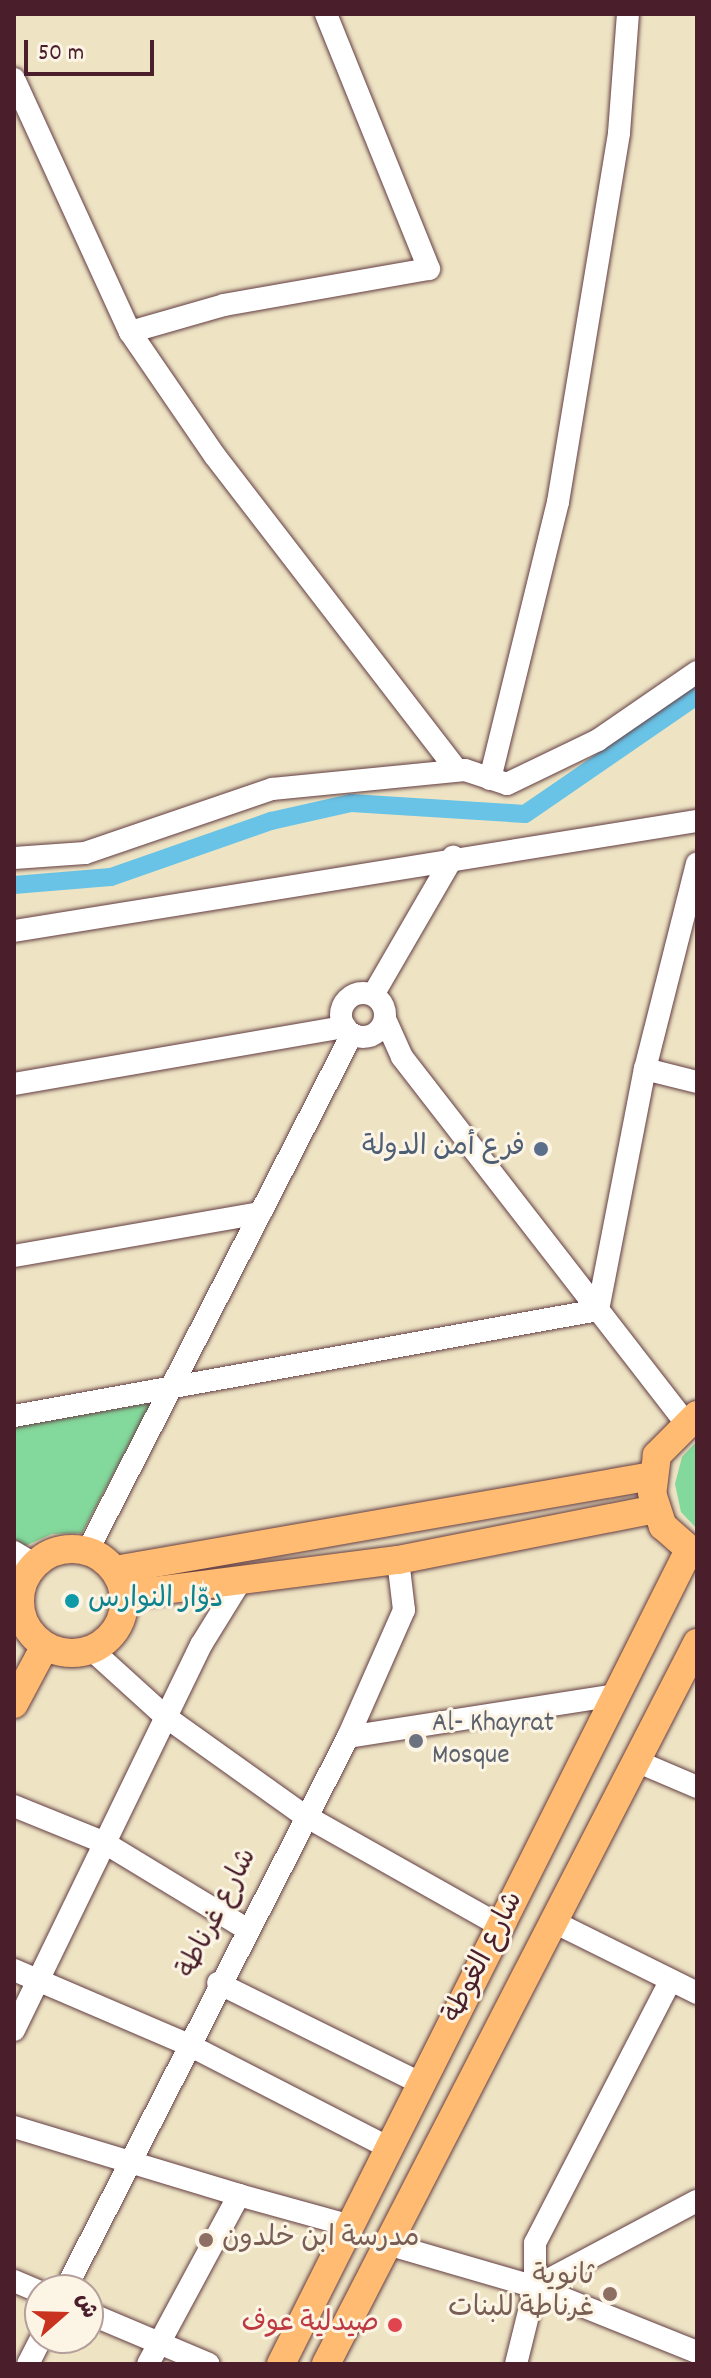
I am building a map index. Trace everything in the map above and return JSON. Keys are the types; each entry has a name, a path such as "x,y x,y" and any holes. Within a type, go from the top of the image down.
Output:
{"main road":[{"path":"691,1418 657,1455 652,1476 656,1509 693,1554"},
{"path":"120,1583 652,1476"},
{"path":"120,1583 117,1628 92,1650 45,1646 18,1619 21,1570 59,1550 88,1550 120,1583 238,1585 398,1560 656,1509"},
{"name":"شارع الغوطة","path":"281,2364 616,1695 693,1554"},
{"path":"326,2364 384,2243 697,1643"},
{"path":"14,1704 45,1646"}],"street":[{"path":"130,332 224,305 429,269 326,14"},
{"path":"490,779 558,502 619,133 628,14"},
{"path":"14,79 130,332 240,490 457,770"},
{"path":"14,858 85,853 272,789 457,770 507,784 598,740 697,672"},
{"path":"14,931 453,857 697,821"},
{"path":"373,995 453,857"},
{"path":"598,1310 645,1069 697,863"},
{"path":"373,995 402,1057 598,1310 691,1418"},
{"path":"88,1550 260,1213 351,1026 351,996 373,995"},
{"path":"14,1084 385,1019"},
{"path":"351,1026 402,1057"},
{"path":"645,1069 697,1082"},
{"path":"14,1256 260,1213"},
{"path":"14,1416 598,1310"},
{"name":"شارع غرناطة","path":"73,2274 302,1814 348,1737 404,1610 398,1560"},
{"path":"14,2030 166,1717 238,1585"},
{"path":"92,1650 166,1717 302,1814 501,1926"},
{"path":"348,1737 616,1695"},
{"path":"636,1761 697,1787"},
{"path":"14,1806 105,1843 245,1928"},
{"path":"552,1921 669,1983 697,1993"},
{"path":"14,1970 187,2044 389,2148"},
{"path":"218,1983 422,2084"},
{"path":"516,2364 535,2287 535,2243 669,1983"},
{"path":"14,2127 351,2226"},
{"path":"148,2364 239,2195"},
{"path":"535,2287 697,2201"},
{"path":"384,2243 535,2287 697,2352"},
{"path":"104,2320 209,2364"}],"green space":[{"path":"151,1403 82,1533 52,1534 14,1551 14,1427"},
{"path":"697,1441 697,1529 681,1512 675,1484 682,1457"}],"waterway":[{"path":"14,885 111,877 271,821 351,803 525,814 697,696"}],"place":[{"name":"فرع أمن الدولة","path":"541,1149"},
{"name":"دوّار النوارس","path":"72,1601"},
{"name":"Al- Khayrat Mosque","path":"416,1741"},
{"name":"مدرسة ابن خلدون","path":"206,2240"},
{"name":"ثانوية غرناطة للبنات","path":"610,2294"},
{"name":"صيدلية عوف","path":"395,2325"}]}
